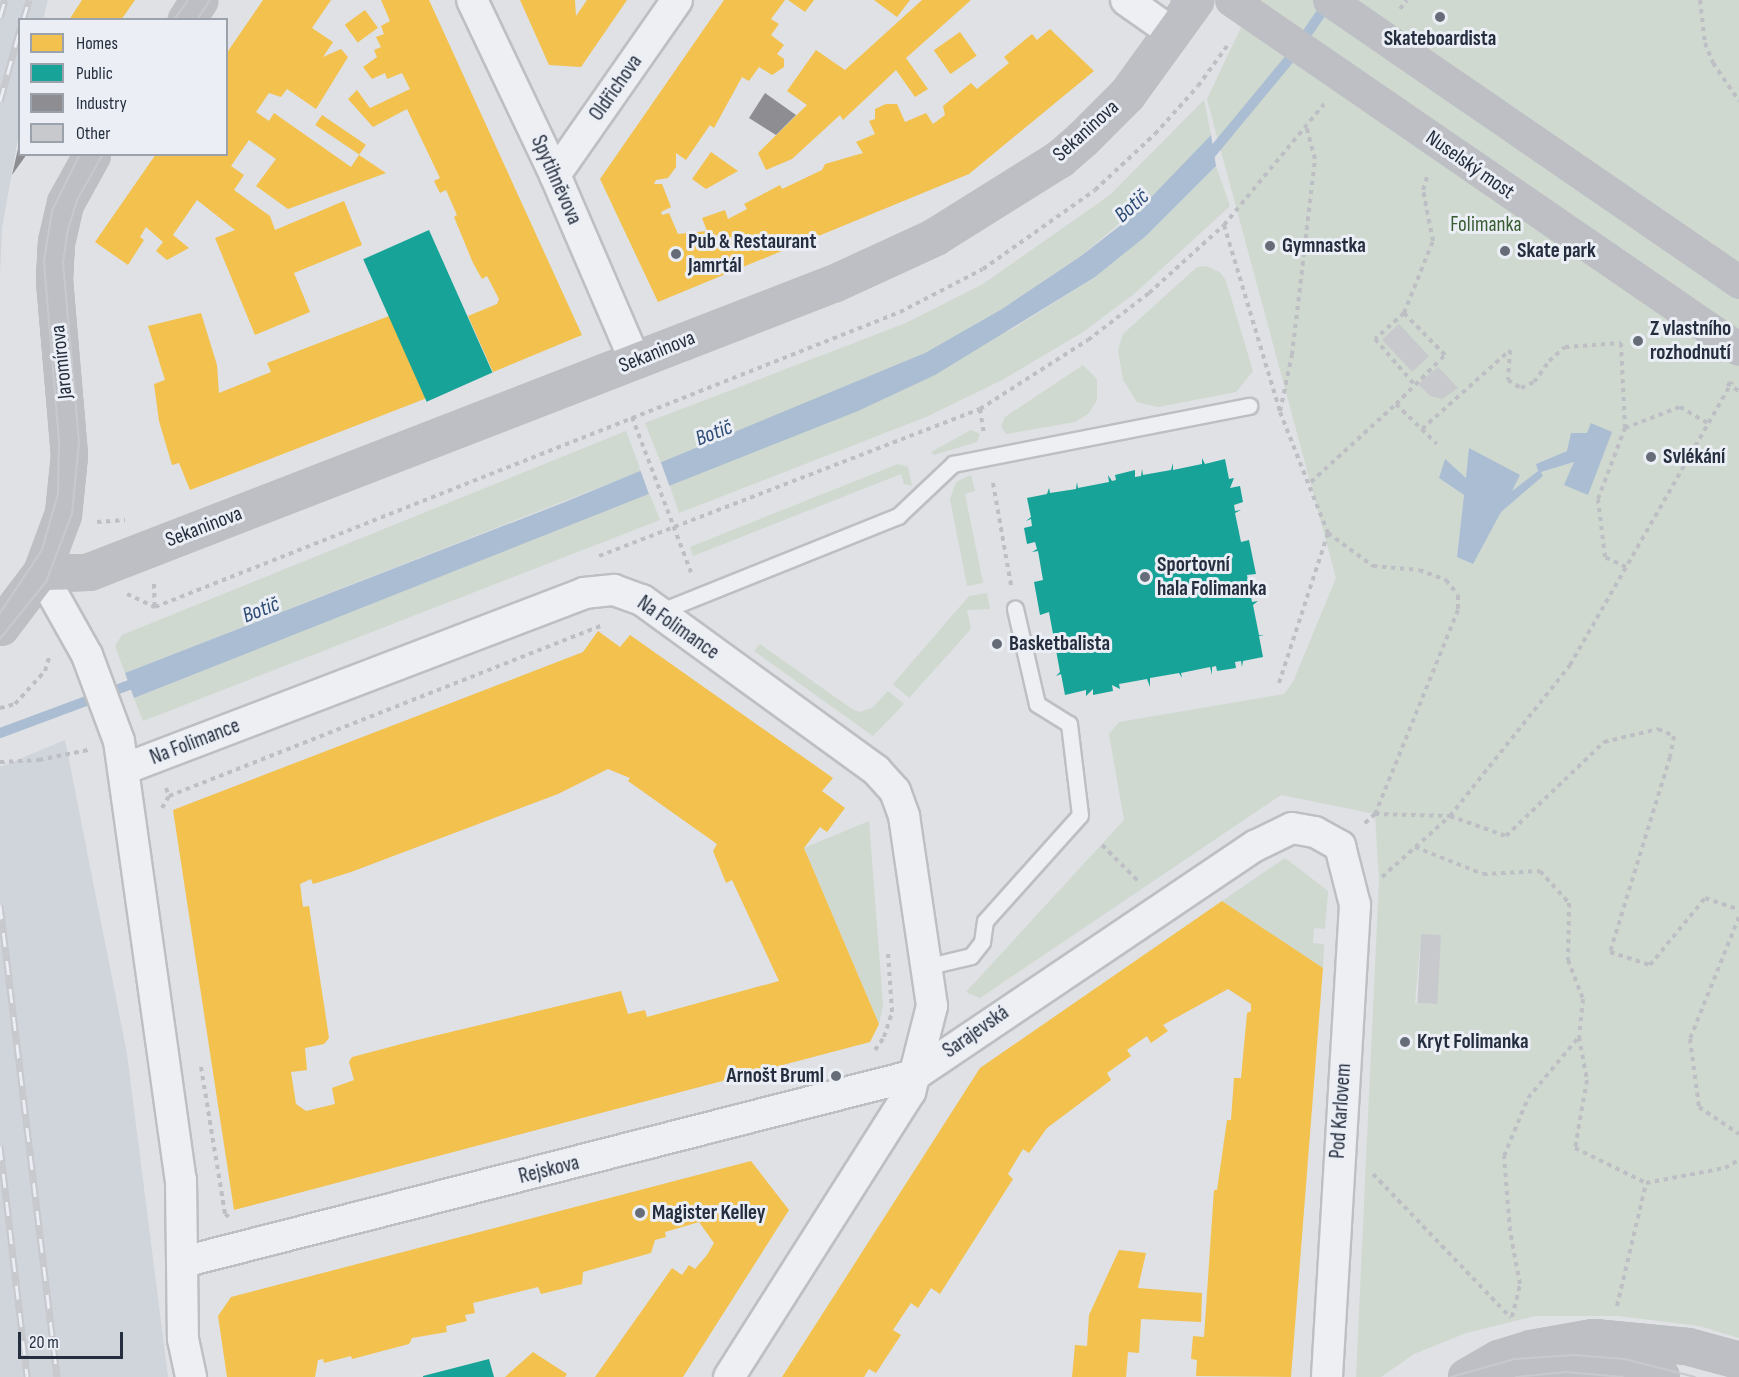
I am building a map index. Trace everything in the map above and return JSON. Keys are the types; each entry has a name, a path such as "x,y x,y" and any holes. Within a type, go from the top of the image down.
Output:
{"main road":[{"path":"187,18 200,0"},
{"name":"Sekaninova","path":"41,573 88,572 834,283 934,237 1049,165 1082,139 1127,94 1195,0"},
{"name":"Nuselský most","path":"1231,0 1736,364"},
{"path":"1329,0 1739,282"},
{"name":"Jaromírova","path":"0,627 41,573 63,514 69,474 54,279 56,242 72,187 91,156"},
{"path":"1466,1377 1499,1358 1531,1348 1593,1337 1687,1346 1739,1360"},
{"path":"1480,1377 1507,1370 1571,1364 1606,1365 1661,1377"}],"street":[{"name":"Spytihněvova","path":"472,0 555,175 635,361"},
{"name":"Oldřichova","path":"555,175 676,0"},
{"path":"1126,0 1173,33"},
{"name":"Na Folimance","path":"41,573 87,655 122,755 181,1180 183,1339 191,1377"},
{"name":"Na Folimance","path":"122,755 155,758 584,593 626,593 659,612 876,770 895,791 904,816 932,1006 915,1075"},
{"name":"Sarajevská","path":"915,1075 1255,846 1292,828 1315,832 1340,846"},
{"name":"Pod Karlovem","path":"1327,1377 1355,905 1340,846"},
{"path":"729,1377 910,1092 915,1075"},
{"name":"Rejskova","path":"183,1262 915,1075"}],"lane":[{"path":"659,612 898,516 953,464 1249,406"},
{"path":"925,967 971,956 982,942 985,921 1080,815 1069,724 1038,704 1016,609"}],"path":[{"path":"1394,17 1407,0"},
{"path":"1700,0 1705,43 1713,63 1739,101"},
{"path":"597,557 980,409 1088,340 1149,293 1224,225 1328,99"},
{"path":"1280,412 1293,355 1315,159 1306,126"},
{"path":"1224,225 1280,412 1311,482 1328,533 1373,566 1419,570 1446,580 1458,595 1458,610 1375,814 1340,846"},
{"path":"1311,482 1396,404 1445,355 1404,313 1375,339 1414,384"},
{"path":"1422,429 1510,350 1508,380 1521,388 1534,382 1548,361 1565,347 1621,343 1625,428 1598,499 1605,557 1626,567"},
{"path":"1355,905 1450,816 1570,665 1707,423 1736,364"},
{"path":"1396,404 1437,444"},
{"path":"1625,428 1680,407 1707,423"},
{"path":"632,417 693,578"},
{"path":"994,486 1016,609"},
{"path":"1279,682 1328,533"},
{"path":"162,821 160,810 170,796 605,625"},
{"path":"0,708 15,704 45,671 49,658"},
{"path":"1375,814 1450,816 1506,836 1604,742 1658,729 1674,736 1670,757 1610,952 1650,965 1706,898 1739,910"},
{"path":"0,762 75,754 122,755"},
{"path":"155,758 170,796"},
{"path":"1102,845 1146,890"},
{"path":"1415,847 1483,874 1540,871 1569,903 1568,960 1583,999 1579,1037 1587,1080 1575,1148 1646,1183 1725,1168 1739,1160"},
{"path":"1739,916 1690,1039 1699,1107 1739,1134"},
{"path":"870,1053 884,1037 892,1012 887,943"},
{"path":"1511,1319 1520,1284 1510,1231 1504,1156 1528,1098 1579,1037"},
{"path":"201,1064 225,1214 232,1220"},
{"path":"1372,1172 1520,1327"},
{"path":"1616,1309 1646,1183"}],"shaded area":[{"path":"0,0 48,0 43,18 18,18 18,139 2,228 0,277"},
{"path":"65,740 127,1054 168,1377 0,1377 0,767"}],"green space":[{"name":"Folimanka","path":"1254,0 1739,0 1739,1338 1699,1326 1619,1316 1535,1316 1466,1333 1414,1354 1381,1377 1356,1377 1379,880 1375,814 1281,795 980,998 966,992 1124,820 1109,734 1119,722 1284,694 1293,682 1336,578 1207,99","holes":["1587,433 1588,494 1575,462 1541,472 1542,476 1500,512 1473,564 1457,557 1464,495 1439,478 1445,460 1466,479 1520,475 1511,492 1538,471 1536,464 1567,451","1421,934 1441,936 1435,1004 1415,1003"]},
{"path":"1204,100 1211,135 1172,179 1081,256 1002,309 925,353 853,386 661,463 645,423 906,323 983,284 1110,195"},
{"path":"1216,166 1230,206 1134,294 1083,332 1002,380 926,417 679,513 669,484 1014,328 1095,277 1146,236"},
{"path":"1206,266 1221,273 1226,281 1253,371 1236,392 1158,407 1137,402 1123,380 1118,350 1123,334 1197,267"},
{"path":"1083,365 1097,379 1097,400 1088,414 1075,422 1006,434 1001,426 1005,417"},
{"path":"971,430 980,434 977,442 934,455 931,452"},
{"path":"626,431 641,471 125,673 115,646 122,635"},
{"path":"898,464 908,467 912,486 904,484 901,474 693,556 690,547"},
{"path":"971,475 975,491 965,494 983,583 967,586 950,499 956,482"},
{"path":"649,492 660,520 143,721 134,698"},
{"path":"987,593 990,609 967,610 971,629 909,698 893,684 969,596"},
{"path":"760,644 859,712 872,708 888,691 904,704 873,736 754,651"},
{"path":"869,821 883,1005 879,1024 804,848"},
{"path":"1285,858 1328,891 1325,929 1314,928 1313,943 1324,944 1323,968 1222,901"}],"water":[{"path":"1211,135 1216,166 1146,236 1095,277 935,375 858,411 134,698 125,673 565,502 925,353 1002,309 1081,256 1135,214"},
{"path":"1591,423 1612,432 1588,495 1564,485 1574,462 1541,472 1543,476 1501,512 1473,564 1457,557 1464,495 1439,478 1445,459 1466,478 1469,448 1520,475 1512,491 1538,471 1536,464 1567,451 1571,433 1587,433"}],"pier":[{"path":"660,460 670,487 649,495 639,468"}],"building: Homes":[{"path":"82,0 135,0 122,18 70,18"},
{"path":"263,0 331,0 312,28 333,42 323,57 341,49 348,57 316,109 287,89 281,97 269,93 256,112 269,121 274,113 351,167 359,155 386,173 288,209 256,186 276,159 249,140 231,166 244,175 234,190 270,216 275,230 344,201 362,245 294,273 310,312 255,335 215,238 235,230 197,200 173,235 189,248 167,260 156,251 163,242 146,227 140,237 144,240 128,265 95,242 155,156 228,156 228,51"},
{"path":"381,0 429,0 582,335 493,372 468,316 497,304 499,299 487,276 482,279 473,263 454,217 457,215 446,190 440,193 434,181 440,178 407,109 373,127 348,99 357,90 370,108 410,89 402,73 387,79 385,73 372,79 363,67 377,57 374,50 381,47 376,37 384,34 381,26 390,21"},
{"path":"520,0 575,0 576,16 587,0 627,0 581,67 549,65"},
{"path":"724,0 785,0 771,19 779,24 771,35 784,45 777,54 784,59 784,67 772,75 759,67 749,81 742,77 714,128 710,125 686,160 676,153 676,167 668,178 656,180 654,184 662,184 671,207 661,212 662,215 669,213 678,234 707,231 702,218 725,210 728,219 747,209 744,204 780,185 782,189 822,170 825,164 863,153 856,142 875,134 869,121 875,119 875,109 886,104 897,104 905,122 926,113 933,124 945,115 943,106 971,83 977,89 1009,63 1004,57 1032,34 1037,40 1050,29 1094,71 969,174 658,302 600,179"},
{"path":"788,0 814,0 805,12"},
{"path":"874,0 910,0 897,17"},
{"path":"922,0 971,0 906,58 928,89 915,97 896,70 843,120 840,115 792,159 766,170 758,153 807,105 787,91 816,50 845,70"},
{"path":"365,10 378,28 358,42 345,25"},
{"path":"960,32 977,56 950,74 934,50"},
{"path":"322,115 366,145 359,155 315,125"},
{"path":"711,152 738,171 706,189 692,179"},
{"path":"201,313 217,365 219,393 271,372 267,363 389,316 427,398 190,490 179,463 172,465 159,421 154,384 165,380 148,326"},
{"path":"598,631 620,647 630,635 833,778 822,791 845,808 827,832 820,827 804,848 879,1024 870,1042 234,1210 173,810 583,652","holes":["608,769 630,778 628,781 717,844 713,851 726,883 732,880 779,981 647,1017 645,1010 628,1014 621,991 413,1041 352,1057 349,1062 354,1080 332,1088 335,1104 306,1111 296,1104 291,1072 307,1070 305,1048 324,1044 329,1038 309,906 303,907 300,884 311,879 313,884 351,872 558,794"]},
{"path":"1222,901 1323,968 1291,1377 1196,1376 1197,1360 1191,1359 1193,1336 1204,1337 1214,1190 1217,1190 1227,1120 1231,1120 1234,1078 1241,1078 1247,1013 1251,1011 1251,1004 1228,989 1163,1025 1168,1031 1151,1043 1147,1036 1127,1050 1131,1056 1107,1073 1111,1080 1047,1128 1029,1153 1023,1149 1008,1174 1013,1179 940,1294 931,1288 918,1308 911,1303 893,1330 901,1335 876,1373 869,1369 864,1377 782,1377 980,1068"},
{"path":"751,1161 789,1210 683,1377 595,1377 672,1268 682,1275 689,1265 695,1269 707,1255 714,1243 699,1222 665,1232 666,1237 655,1240 651,1253 583,1272 582,1284 541,1294 538,1287 473,1303 475,1313 465,1315 467,1321 446,1326 447,1332 412,1338 409,1344 352,1359 351,1356 324,1363 323,1359 318,1360 315,1377 227,1377 218,1316 231,1297"},
{"path":"1119,1250 1146,1253 1138,1288 1202,1293 1201,1322 1141,1319 1139,1353 1128,1352 1126,1377 1072,1377 1075,1345 1087,1346 1089,1315"},
{"path":"533,1352 567,1374 565,1377 505,1377"}],"building: Public":[{"path":"429,230 492,373 427,402 363,259"},
{"name":"Sportovní hala Folimanka","path":"1202,458 1205,464 1225,459 1229,479 1234,478 1230,488 1240,486 1243,502 1234,505 1235,511 1241,510 1235,513 1241,542 1249,540 1256,574 1247,575 1252,602 1258,601 1253,605 1259,635 1264,636 1259,636 1263,657 1243,661 1242,667 1241,661 1235,662 1236,668 1217,671 1216,666 1212,667 1212,675 1210,667 1181,673 1182,678 1179,673 1150,678 1150,687 1147,679 1119,684 1120,689 1112,685 1113,691 1093,695 1093,689 1086,696 1086,690 1065,695 1061,674 1056,676 1060,672 1049,612 1040,615 1034,582 1043,580 1038,551 1032,552 1037,549 1035,542 1027,544 1024,528 1032,526 1031,519 1026,521 1031,517 1027,498 1047,494 1049,488 1050,493 1076,489 1077,482 1078,488 1109,482 1108,475 1112,481 1116,480 1115,475 1135,470 1135,477 1141,476 1142,469 1143,475 1171,470 1173,463 1173,470 1202,464"},
{"path":"489,1359 494,1377 423,1377 423,1376"}],"building: Industry":[{"path":"765,93 796,115 776,135 749,118"},
{"path":"18,149 18,156 26,156 12,175"}],"building: Other":[{"path":"1399,324 1429,356 1412,372 1382,340"},
{"path":"1438,367 1458,388 1442,399 1430,396 1418,384"},
{"path":"1421,934 1441,935 1437,1004 1417,1003"}],"waterway":[{"name":"Botič","path":"1205,161 1291,57 1328,3"},
{"name":"Botič","path":"0,733 140,681"}],"tram line":[{"path":"175,18 188,0"},
{"path":"198,18 210,0"},
{"path":"0,613 42,550 58,494 59,441 44,261 52,211 79,156"},
{"path":"0,639 46,582 72,514 79,442 63,263 67,233 77,200 102,156"},
{"path":"1451,1377 1515,1359 1573,1355 1625,1359 1695,1377"},
{"path":"1516,1377 1566,1372 1623,1377"}],"railway":[{"path":"0,17 5,0"},
{"path":"24,18 29,0"},
{"path":"0,101 18,36"},
{"path":"0,905 57,1377"},
{"path":"0,1146 27,1377"}],"place":[{"name":"Skateboardista","path":"1440,17"},
{"name":"Gymnastka","path":"1270,246"},
{"name":"Skate park","path":"1505,251"},
{"name":"Pub & Restaurant Jamrtál","path":"676,254"},
{"name":"Z vlastního rozhodnutí","path":"1638,341"},
{"name":"Svlékání","path":"1651,457"},
{"name":"Sportovní hala Folimanka","path":"1145,577"},
{"name":"Basketbalista","path":"997,644"},
{"name":"Kryt Folimanka","path":"1405,1042"},
{"name":"Arnošt Bruml","path":"836,1076"},
{"name":"Magister Kelley","path":"640,1213"}]}
